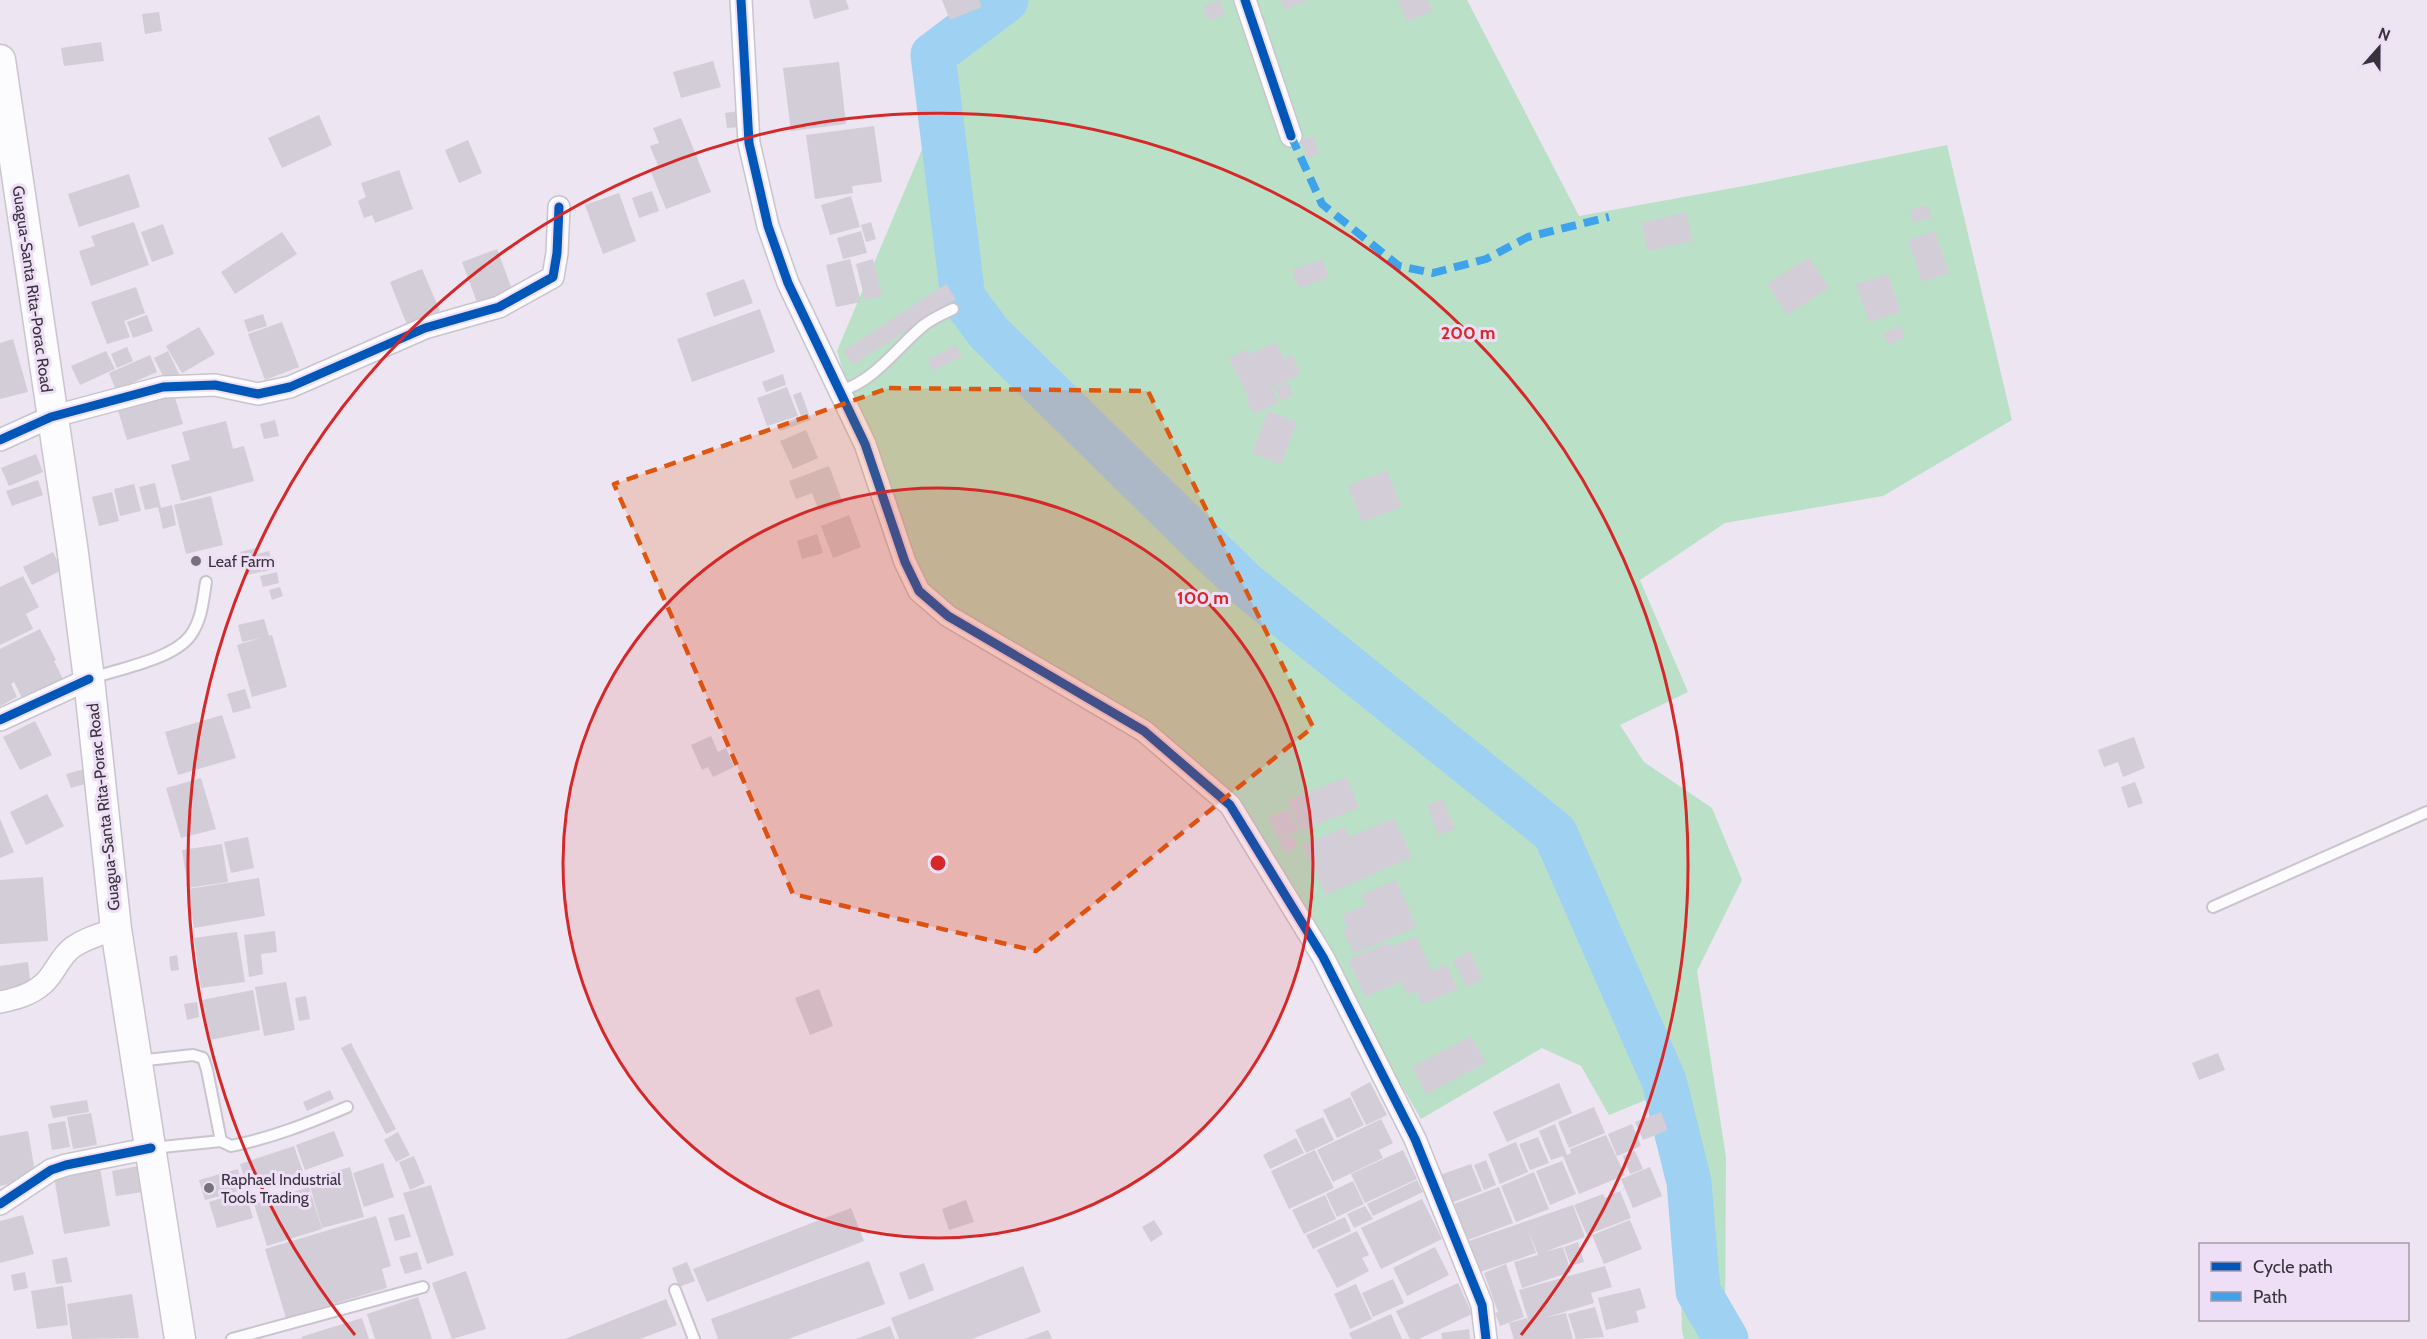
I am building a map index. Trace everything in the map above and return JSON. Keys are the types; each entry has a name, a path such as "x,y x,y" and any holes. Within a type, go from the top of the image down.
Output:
{"main road":[{"name":"Guagua-Santa Rita-Porac Road","path":"0,60 51,417 72,546 116,929 180,1339"}],"street":[{"path":"741,0 749,143 768,226 788,283 865,444 905,562 919,591 948,616 1144,731 1230,805 1323,957 1415,1139 1482,1305 1486,1339"},
{"path":"1245,0 1292,136"},
{"path":"0,440 51,417 163,387 215,385 258,394 290,387 425,328 499,307 553,277 557,253 559,207"},
{"path":"0,720 89,679"},
{"path":"0,1002 20,998 44,984 60,958 73,947 87,939 116,929"},
{"path":"0,1204 51,1170 150,1148"}],"lane":[{"path":"840,391 855,386 894,355 925,325 953,309"},
{"path":"89,679 166,654 190,637 200,618 206,582"},
{"path":"2213,907 2427,812"},
{"path":"137,1061 193,1055 203,1058 210,1080 221,1141"},
{"path":"150,1148 221,1141 231,1146 259,1141 347,1107"},
{"path":"232,1339 423,1287"},
{"path":"675,1290 694,1339"}],"highlighted area":[{"path":"889,388 1148,391 1313,727 1036,951 793,894 614,484"}],"green space":[{"path":"985,0 1467,0 1579,216 1755,184 1947,145 2012,420 1883,496 1725,523 1640,580 1688,692 1620,725 1644,762 1712,808 1742,880 1697,971 1726,1157 1725,1339 1684,1339 1676,1134 1663,1093 1609,1115 1581,1066 1542,1048 1421,1119 1234,799 949,611 928,588 907,555 837,351"}],"building":[{"path":"809,0 846,0 849,9 814,19"},
{"path":"942,0 979,0 982,7 950,20"},
{"path":"1220,0 1225,15 1208,21 1203,6"},
{"path":"1280,0 1308,0 1285,10"},
{"path":"1428,0 1433,11 1407,22 1398,1"},
{"path":"159,12 162,31 145,34 142,14"},
{"path":"101,42 104,61 64,66 61,48"},
{"path":"713,61 721,87 681,98 673,72"},
{"path":"839,62 846,124 791,131 783,68"},
{"path":"739,111 741,127 727,128 725,113"},
{"path":"319,115 332,145 282,168 268,138"},
{"path":"681,118 711,192 666,209 651,172 659,168 650,146 659,143 653,128"},
{"path":"874,126 882,182 852,186 853,193 815,199 806,135"},
{"path":"1314,136 1319,154 1307,158 1301,140"},
{"path":"468,140 482,173 459,183 445,150"},
{"path":"399,170 413,209 375,223 372,215 364,218 358,201 366,197 361,183"},
{"path":"129,174 140,207 79,227 68,194"},
{"path":"652,191 659,211 639,218 632,198"},
{"path":"619,193 636,241 603,254 585,205"},
{"path":"851,196 860,227 830,235 821,205"},
{"path":"1927,205 1932,218 1914,223 1910,210"},
{"path":"1686,212 1693,241 1648,251 1641,223"},
{"path":"134,222 149,265 91,286 79,251 95,246 91,236"},
{"path":"871,222 876,239 866,242 861,225"},
{"path":"163,224 174,254 152,262 141,232"},
{"path":"861,231 867,253 843,259 837,238"},
{"path":"1935,231 1949,273 1922,282 1908,240"},
{"path":"282,232 297,254 235,294 221,272"},
{"path":"497,249 513,292 478,305 462,262"},
{"path":"1809,257 1829,288 1787,315 1767,284"},
{"path":"850,259 861,302 836,307 826,265"},
{"path":"873,259 882,296 865,300 856,264"},
{"path":"1322,259 1329,277 1299,288 1292,270"},
{"path":"422,269 440,311 407,325 390,282"},
{"path":"1888,274 1901,312 1869,322 1856,284"},
{"path":"744,279 753,303 714,317 706,293"},
{"path":"946,284 956,299 853,365 843,351"},
{"path":"136,287 145,313 124,321 130,337 107,344 91,302"},
{"path":"760,309 775,352 692,382 677,339"},
{"path":"263,314 267,326 248,332 244,320"},
{"path":"147,315 153,331 133,338 127,322"},
{"path":"282,322 299,367 265,380 248,334"},
{"path":"1900,325 1906,337 1889,345 1883,334"},
{"path":"199,327 215,354 182,373 166,346"},
{"path":"13,339 28,392 0,399 0,343"},
{"path":"1276,342 1284,359 1292,355 1301,374 1272,388 1279,403 1253,414 1247,400 1249,399 1229,358 1248,349 1251,354"},
{"path":"956,345 962,356 933,371 927,360"},
{"path":"127,347 133,361 117,368 111,354"},
{"path":"106,351 115,369 80,385 71,366"},
{"path":"168,351 179,374 165,380 154,358"},
{"path":"150,355 157,372 116,390 109,373"},
{"path":"783,374 786,385 766,392 762,382"},
{"path":"1287,382 1293,395 1281,401 1275,388"},
{"path":"787,387 798,416 767,426 757,398"},
{"path":"173,391 183,424 127,440 117,407"},
{"path":"801,392 811,420 780,431 778,425 801,416 793,395"},
{"path":"1268,411 1297,422 1281,465 1252,453"},
{"path":"275,420 279,436 264,439 260,424"},
{"path":"226,421 233,449 244,446 254,481 181,501 171,465 190,460 182,432"},
{"path":"806,430 818,458 793,469 780,441"},
{"path":"36,454 43,472 9,486 1,468"},
{"path":"829,466 843,503 819,511 812,493 796,499 789,481"},
{"path":"1387,470 1402,507 1362,522 1348,486"},
{"path":"38,480 43,495 12,506 6,491"},
{"path":"155,483 161,508 172,505 176,525 163,529 158,507 145,510 139,487"},
{"path":"134,484 141,511 120,516 114,489"},
{"path":"112,492 119,521 99,526 92,497"},
{"path":"211,496 223,545 186,554 174,505"},
{"path":"849,515 861,547 833,558 821,526"},
{"path":"817,534 823,553 802,559 797,541"},
{"path":"256,548 257,554 269,551 274,569 262,572 261,566 261,572 246,575 240,552"},
{"path":"53,552 62,570 32,585 23,567"},
{"path":"277,572 279,583 263,587 260,576"},
{"path":"23,576 39,607 26,614 33,629 0,645 0,587"},
{"path":"280,587 283,596 272,600 269,590"},
{"path":"264,619 269,636 272,635 287,687 252,697 237,645 263,637 242,642 238,625"},
{"path":"40,629 63,679 23,700 14,682 11,684 17,697 0,706 0,649"},
{"path":"245,689 251,708 233,713 227,694"},
{"path":"222,715 236,758 178,775 165,732"},
{"path":"35,721 52,755 20,770 3,737"},
{"path":"711,736 718,752 726,748 734,767 713,777 708,767 702,770 691,745"},
{"path":"2134,737 2145,768 2123,777 2118,762 2104,767 2098,750"},
{"path":"88,768 92,782 71,788 66,774"},
{"path":"1347,777 1359,808 1301,831 1288,800"},
{"path":"201,778 216,829 181,838 166,788"},
{"path":"2135,782 2143,803 2128,808 2121,787"},
{"path":"47,794 64,826 26,845 10,812"},
{"path":"1443,799 1455,829 1438,835 1427,805"},
{"path":"1290,809 1298,831 1278,838 1269,817"},
{"path":"1394,818 1412,857 1326,895 1303,845 1345,827 1350,837"},
{"path":"0,819 14,852 0,858"},
{"path":"1293,835 1297,847 1284,853 1279,840"},
{"path":"248,837 254,868 231,873 224,842"},
{"path":"222,844 228,882 188,888 182,850"},
{"path":"43,877 48,941 0,944 0,880"},
{"path":"259,878 265,916 194,928 188,889"},
{"path":"1396,880 1417,927 1354,954 1343,930 1348,928 1342,915 1366,905 1361,895"},
{"path":"275,931 277,952 261,954 263,974 249,977 244,935"},
{"path":"237,932 245,982 201,988 194,938"},
{"path":"1416,936 1432,971 1447,964 1458,989 1422,1005 1416,991 1407,995 1401,982 1365,997 1348,960 1389,942 1391,947"},
{"path":"1470,951 1483,979 1467,987 1453,960"},
{"path":"177,955 179,970 171,971 169,957"},
{"path":"28,962 31,990 0,994 0,966"},
{"path":"286,982 295,1030 264,1036 255,987"},
{"path":"819,989 833,1026 810,1035 795,998"},
{"path":"253,990 260,1030 210,1040 202,1000"},
{"path":"306,996 310,1019 299,1021 295,998"},
{"path":"197,1002 199,1017 187,1020 184,1004"},
{"path":"1471,1036 1486,1063 1426,1094 1412,1067"},
{"path":"351,1043 396,1129 386,1134 341,1048"},
{"path":"2218,1053 2225,1070 2199,1080 2192,1063"},
{"path":"1370,1082 1387,1115 1366,1125 1350,1093"},
{"path":"1559,1083 1572,1113 1507,1142 1493,1112"},
{"path":"330,1090 334,1099 307,1111 303,1102"},
{"path":"1350,1097 1364,1125 1337,1138 1323,1110"},
{"path":"87,1100 89,1112 53,1118 50,1106"},
{"path":"1594,1107 1605,1133 1569,1148 1558,1122"},
{"path":"1661,1112 1668,1130 1643,1140 1635,1122"},
{"path":"91,1113 97,1145 73,1149 67,1117"},
{"path":"1323,1117 1334,1140 1306,1153 1295,1130"},
{"path":"1381,1119 1393,1143 1379,1150 1383,1158 1333,1182 1317,1150"},
{"path":"65,1121 70,1147 52,1150 48,1124"},
{"path":"1555,1124 1567,1155 1571,1153 1570,1149 1606,1135 1625,1175 1579,1194 1563,1156 1551,1160 1539,1131"},
{"path":"1632,1124 1641,1146 1617,1156 1608,1134"},
{"path":"28,1131 36,1178 0,1186 0,1136"},
{"path":"334,1131 344,1156 305,1170 296,1145"},
{"path":"398,1132 410,1155 396,1162 384,1140"},
{"path":"1538,1137 1549,1163 1530,1170 1519,1144"},
{"path":"1296,1138 1304,1153 1270,1169 1263,1155"},
{"path":"1516,1142 1528,1172 1500,1184 1488,1154"},
{"path":"294,1146 303,1172 248,1189 240,1164"},
{"path":"1315,1150 1334,1188 1289,1209 1271,1171"},
{"path":"1403,1150 1417,1179 1365,1203 1351,1174"},
{"path":"1635,1151 1643,1169 1630,1174 1623,1156"},
{"path":"414,1156 425,1183 410,1190 399,1162"},
{"path":"1486,1160 1496,1185 1484,1190 1474,1165"},
{"path":"1562,1161 1576,1194 1550,1205 1536,1171"},
{"path":"383,1163 394,1197 364,1207 353,1173"},
{"path":"1471,1164 1482,1191 1451,1203 1440,1175"},
{"path":"139,1166 143,1192 116,1196 112,1171"},
{"path":"350,1167 364,1217 322,1228 308,1179"},
{"path":"1650,1167 1662,1196 1633,1208 1621,1179"},
{"path":"100,1168 110,1226 64,1234 54,1177"},
{"path":"238,1169 243,1190 205,1200 199,1180"},
{"path":"1534,1172 1549,1209 1516,1222 1501,1186"},
{"path":"1417,1180 1423,1192 1373,1216 1367,1204"},
{"path":"1353,1181 1364,1204 1337,1217 1326,1194"},
{"path":"431,1185 454,1255 427,1264 403,1193"},
{"path":"309,1187 322,1229 267,1246 254,1204"},
{"path":"1499,1187 1513,1223 1468,1240 1454,1204"},
{"path":"245,1191 253,1218 217,1228 209,1202"},
{"path":"1620,1191 1631,1218 1587,1235 1574,1205 1603,1194 1605,1198"},
{"path":"1325,1195 1336,1219 1304,1234 1292,1210"},
{"path":"1422,1199 1442,1239 1381,1269 1361,1228"},
{"path":"966,1200 974,1222 949,1230 942,1209"},
{"path":"1573,1205 1585,1237 1544,1252 1563,1247 1571,1272 1522,1288 1514,1262 1538,1255 1527,1227 1536,1253 1480,1272 1469,1241"},
{"path":"1365,1206 1373,1219 1354,1228 1347,1214"},
{"path":"851,1208 864,1241 707,1302 693,1269"},
{"path":"404,1214 411,1237 395,1241 388,1218"},
{"path":"23,1215 34,1254 0,1263 0,1221"},
{"path":"376,1216 391,1266 382,1269 387,1288 286,1318 265,1249"},
{"path":"1345,1217 1351,1231 1313,1249 1306,1235"},
{"path":"1154,1220 1163,1234 1151,1242 1142,1227"},
{"path":"1630,1220 1642,1249 1604,1264 1592,1235"},
{"path":"1357,1231 1369,1255 1362,1258 1369,1271 1337,1288 1317,1250"},
{"path":"1578,1242 1584,1262 1571,1266 1564,1247"},
{"path":"1435,1247 1449,1275 1407,1296 1393,1268"},
{"path":"417,1252 422,1269 405,1274 399,1257"},
{"path":"67,1257 72,1282 56,1284 52,1260"},
{"path":"869,1261 885,1304 788,1339 718,1339 711,1319"},
{"path":"687,1262 695,1281 679,1287 672,1268"},
{"path":"924,1263 934,1290 909,1300 899,1273"},
{"path":"1506,1264 1524,1317 1500,1326 1495,1313 1498,1312 1484,1273"},
{"path":"1023,1266 1041,1312 972,1339 899,1339 891,1318"},
{"path":"1605,1266 1612,1287 1591,1293 1594,1303 1544,1318 1566,1313 1573,1339 1514,1339 1509,1323 1527,1318 1529,1322 1519,1290"},
{"path":"466,1271 486,1329 452,1339 432,1283"},
{"path":"25,1272 28,1288 14,1291 11,1275"},
{"path":"1393,1279 1404,1303 1373,1317 1362,1293"},
{"path":"1458,1283 1472,1314 1419,1339 1410,1339 1396,1311"},
{"path":"1356,1284 1372,1319 1350,1329 1334,1294"},
{"path":"63,1286 68,1325 37,1329 31,1291"},
{"path":"1640,1288 1646,1308 1636,1311 1639,1322 1606,1330 1598,1298"},
{"path":"132,1294 139,1338 72,1339 67,1304"},
{"path":"418,1297 432,1339 375,1339 367,1314"},
{"path":"666,1299 677,1325 640,1339 565,1339"},
{"path":"1595,1307 1604,1337 1576,1339 1568,1314"},
{"path":"1391,1314 1402,1339 1352,1339 1349,1333"},
{"path":"362,1318 369,1339 302,1339 301,1337"},
{"path":"890,1326 895,1339 856,1339"},
{"path":"1469,1329 1470,1339 1442,1339 1441,1333"},
{"path":"1048,1330 1052,1339 1024,1339"}],"waterway":[{"path":"1006,0 933,55 963,298 989,333 1245,584 1555,833 1664,1081 1689,1182 1698,1291 1726,1339"}],"marked path":[{"path":"1291,136 1322,204 1399,266 1433,273 1486,259 1528,237 1609,217"}],"cycle path":[{"path":"741,0 749,143 768,226 788,283 865,444 905,562 919,591 948,616 1144,731 1230,805 1323,957 1415,1139 1482,1305 1486,1339"},
{"path":"1245,0 1291,136"},
{"path":"0,440 51,417 163,387 215,385 258,394 290,387 425,328 499,307 553,277 557,253 559,207"},
{"path":"0,720 89,679"},
{"path":"0,1204 51,1170 151,1148"}],"place":[{"name":"Leaf Farm","path":"196,561"},
{"name":"Raphael Industrial Tools Trading","path":"209,1188"}]}
